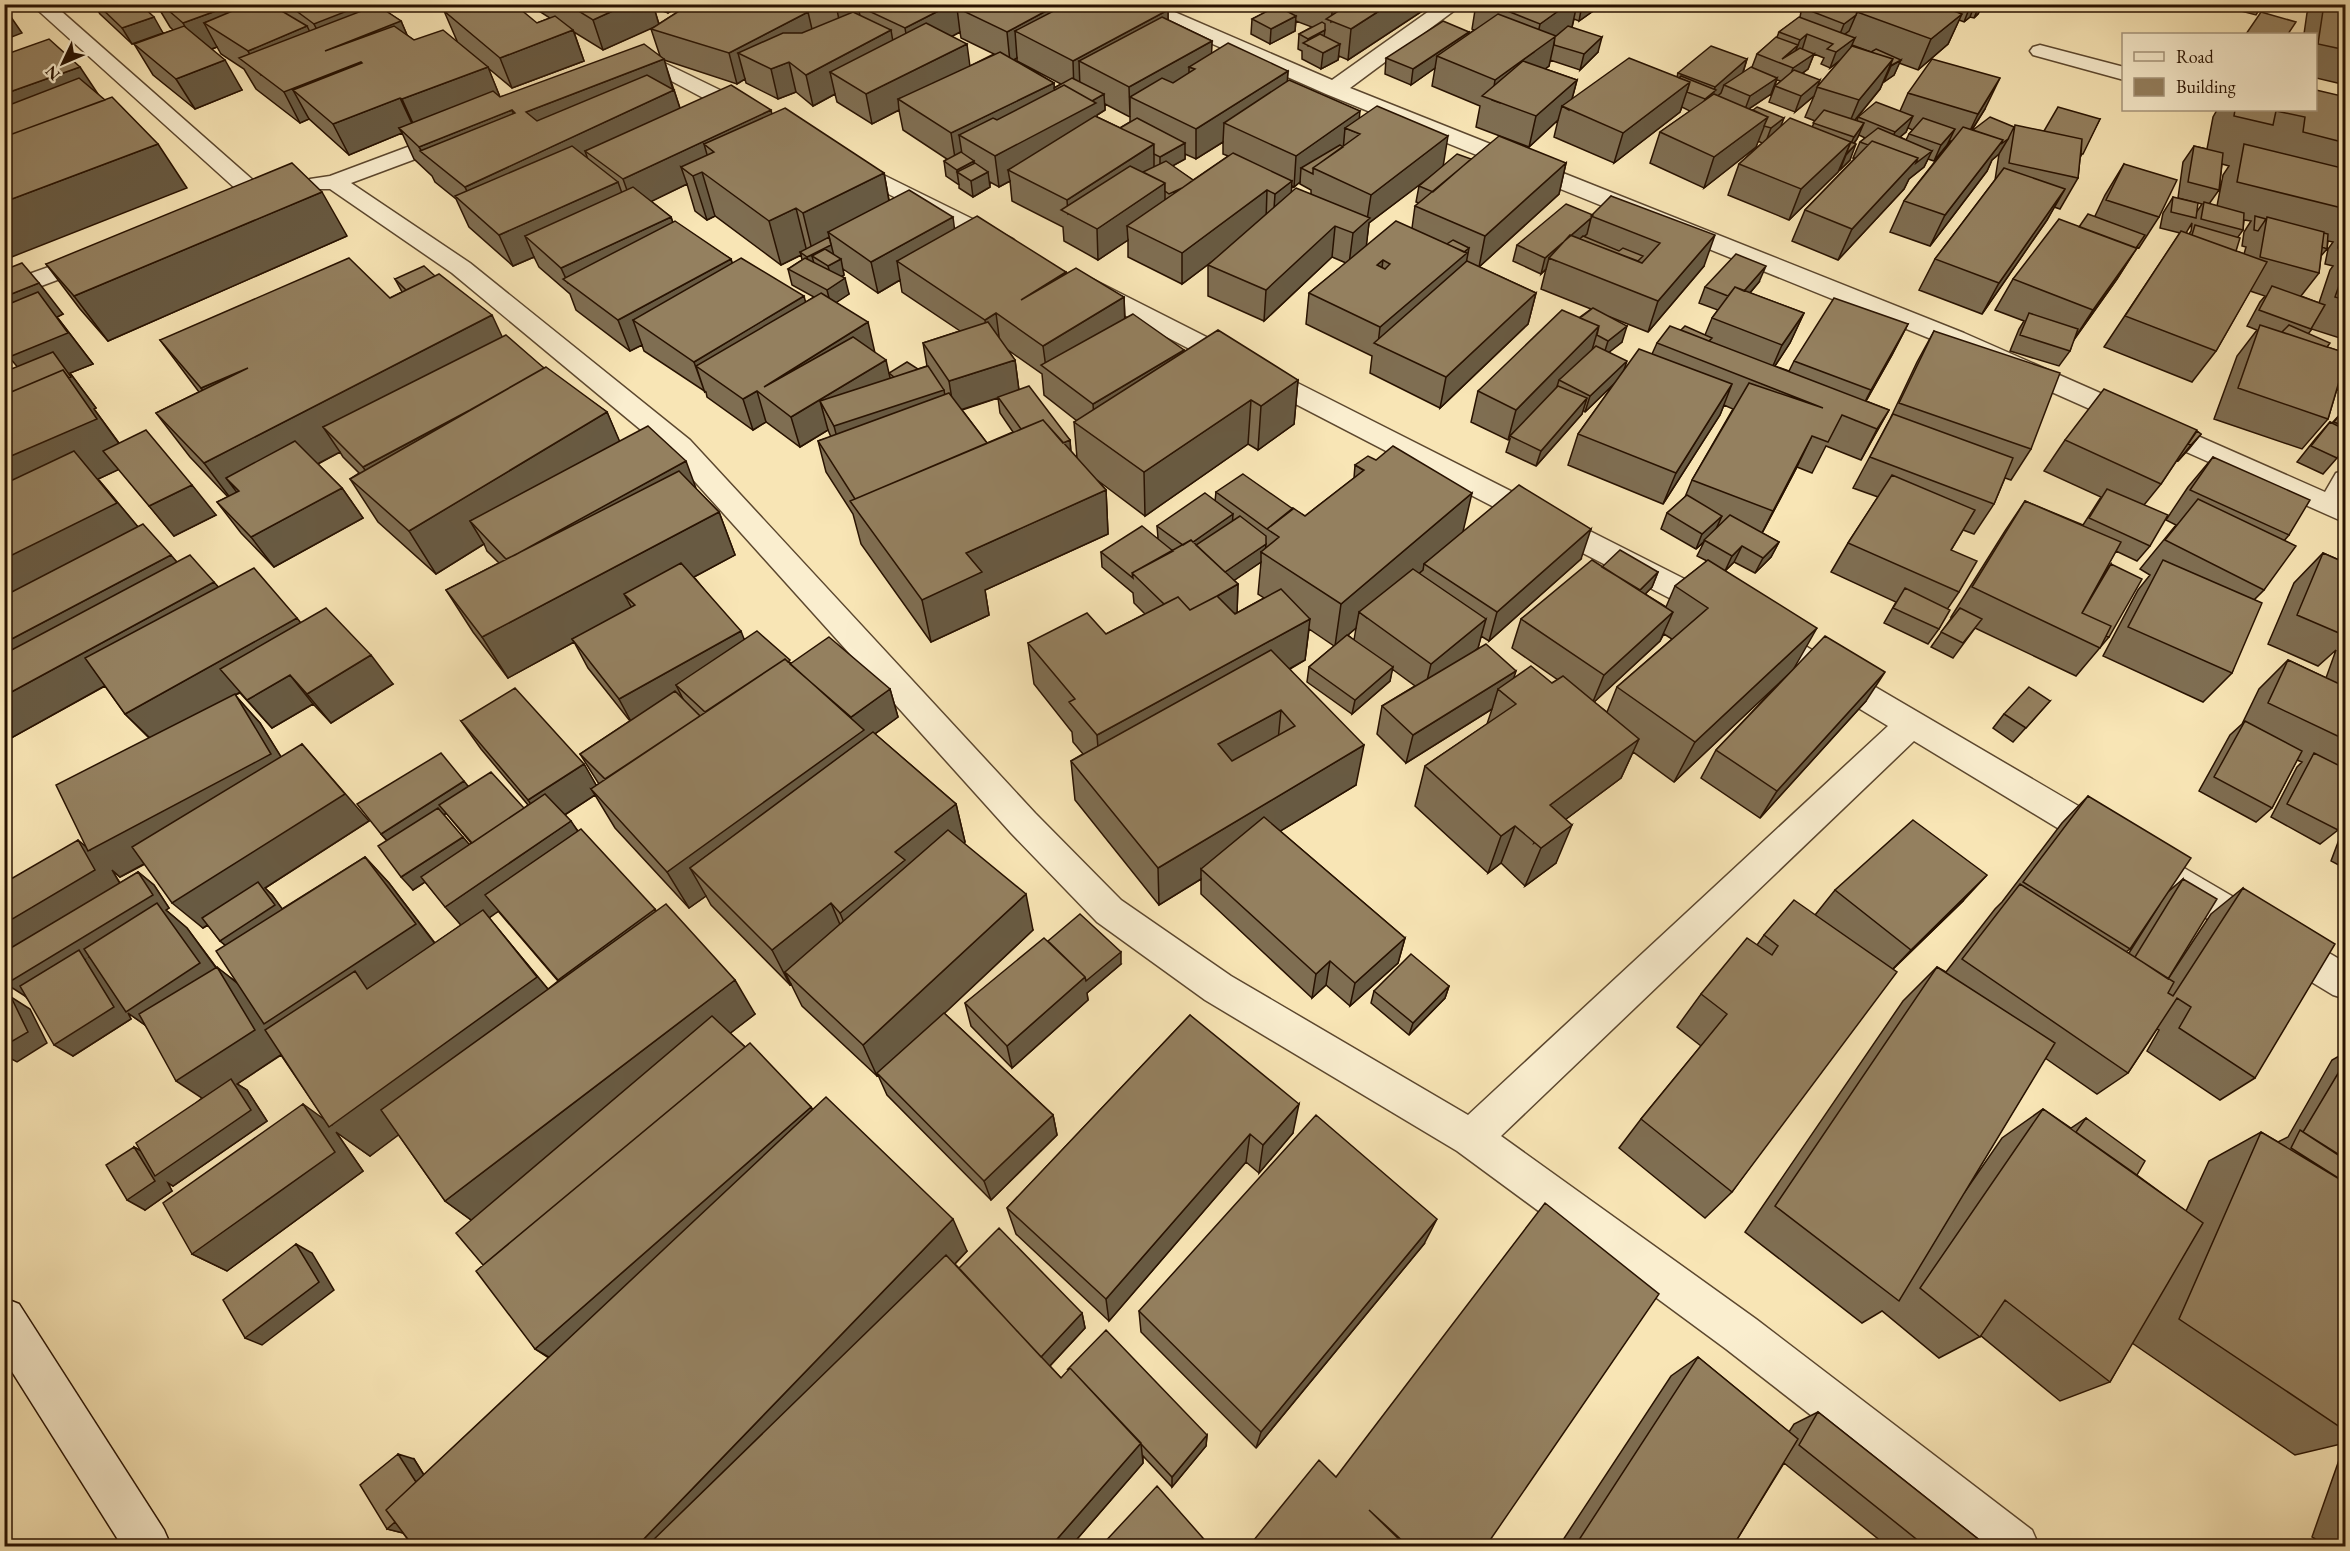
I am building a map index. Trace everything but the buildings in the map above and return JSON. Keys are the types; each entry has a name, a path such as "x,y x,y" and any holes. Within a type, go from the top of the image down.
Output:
{"street":[{"path":"41,4 255,194"},
{"path":"1138,4 1334,89 1955,339 2339,510 2346,480"},
{"path":"1334,89 1453,4"},
{"path":"2040,51 2122,73"},
{"path":"652,61 776,127"},
{"path":"300,187 334,182 477,128"},
{"path":"827,154 1028,256"},
{"path":"334,182 461,268 680,447 1023,823 1109,911 1218,988 1471,1138 1741,1334 2016,1546"},
{"path":"233,203 255,194 278,190"},
{"path":"4,292 113,250"},
{"path":"1059,272 1739,621 2346,983"},
{"path":"1471,1138 1910,725"},
{"path":"4,1319 148,1546"}]}
